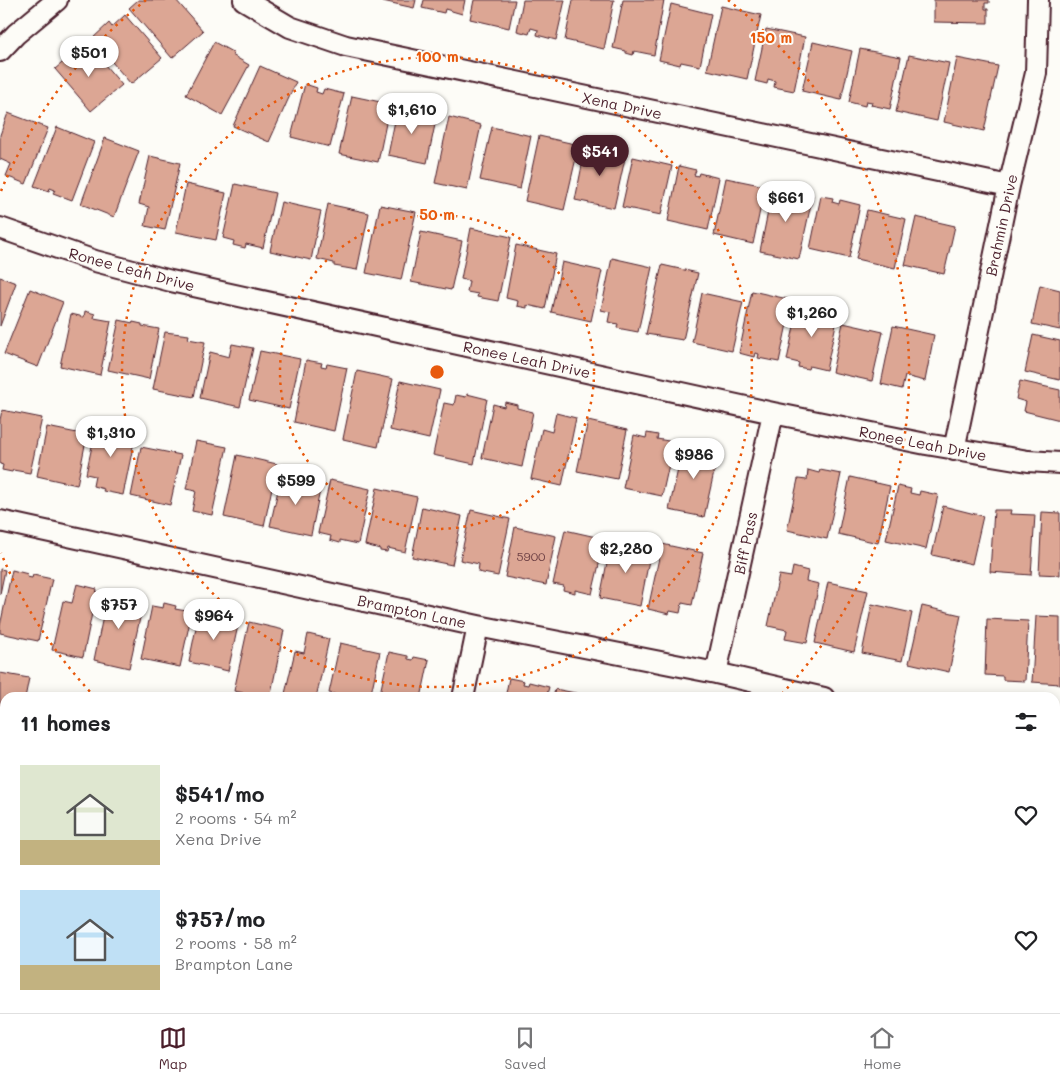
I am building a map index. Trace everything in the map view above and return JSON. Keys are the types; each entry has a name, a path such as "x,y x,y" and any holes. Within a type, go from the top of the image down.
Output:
{"street":[{"path":"0,51 16,34 58,0"},
{"name":"Xena Drive","path":"244,0 290,27 346,46 1009,186"},
{"name":"Brahmin Drive","path":"954,450 1009,186 1036,74 1038,0"},
{"name":"Ronee Leah Drive","path":"0,228 95,261 171,281 773,413 954,450 1028,461 1060,463"},
{"name":"Biff Pass","path":"716,673 773,413"},
{"name":"Brampton Lane","path":"0,521 478,626 716,673 798,692"},
{"path":"464,692 478,626"}],"building":[{"path":"138,0 176,0 203,31 172,58 129,8"},
{"path":"378,0 416,0 414,8"},
{"path":"424,0 465,0 462,14 445,9 444,13 422,8"},
{"path":"474,0 515,0 509,28 470,19"},
{"path":"523,0 565,0 556,40 537,35 538,30 531,28 529,34 517,31"},
{"path":"573,0 614,0 604,49 565,40"},
{"path":"623,0 664,0 654,55 634,51 633,55 613,48"},
{"path":"934,0 989,0 989,3 985,3 985,9 988,9 988,23 934,22"},
{"path":"671,4 711,14 700,66 681,62 680,65 659,60"},
{"path":"721,6 761,15 747,79 707,70"},
{"path":"125,15 162,58 131,84 92,39 109,23 112,27"},
{"path":"766,29 805,37 794,91 774,87 775,81 768,79 767,84 755,81"},
{"path":"214,42 234,53 232,55 249,65 222,115 186,95"},
{"path":"813,42 852,51 841,100 802,91"},
{"path":"88,45 122,85 91,111 55,69 68,58 72,62 74,60 72,58"},
{"path":"860,49 901,57 890,109 871,105 872,102 866,101 865,106 849,102"},
{"path":"909,55 949,63 937,121 896,112"},
{"path":"957,58 998,66 984,131 944,122"},
{"path":"260,66 296,82 269,142 233,126"},
{"path":"305,84 317,88 316,92 322,94 324,89 344,94 330,147 291,137"},
{"path":"352,96 390,104 378,162 339,154"},
{"path":"398,106 437,115 427,163 388,155"},
{"path":"8,113 48,128 26,184 6,176 11,164 0,159 0,135"},
{"path":"449,117 481,125 467,190 435,183"},
{"path":"57,127 94,142 72,200 53,193 55,190 50,188 49,191 34,186"},
{"path":"492,127 531,136 520,189 480,180"},
{"path":"539,136 579,145 564,210 525,201"},
{"path":"105,138 139,151 114,217 81,204"},
{"path":"586,146 600,149 599,153 605,154 606,149 626,154 614,208 575,200"},
{"path":"150,156 180,163 165,230 145,226 149,207 139,204"},
{"path":"633,157 672,166 661,215 622,207"},
{"path":"679,166 696,170 694,175 698,176 699,173 719,178 708,230 668,221"},
{"path":"726,178 765,186 753,244 714,235"},
{"path":"186,184 226,193 216,240 176,232"},
{"path":"235,184 275,193 263,248 246,244 245,248 233,245 234,241 223,238"},
{"path":"773,187 813,195 799,259 760,251"},
{"path":"821,196 833,198 832,202 839,204 840,200 860,205 849,258 810,249"},
{"path":"281,202 321,211 311,260 270,251"},
{"path":"328,204 369,213 357,270 334,266 334,263 317,259"},
{"path":"380,205 416,212 401,280 366,273"},
{"path":"867,210 906,219 895,268 856,259"},
{"path":"916,217 955,226 944,274 905,265"},
{"path":"471,228 511,237 498,301 477,297 478,294 467,292 469,281 461,279"},
{"path":"421,232 462,241 451,290 411,282"},
{"path":"516,245 556,254 545,309 527,305 527,308 517,306 518,301 506,298"},
{"path":"612,258 652,267 638,332 617,328 618,324 608,322 610,312 601,310"},
{"path":"562,262 602,271 591,321 551,312"},
{"path":"662,265 698,273 683,340 646,334"},
{"path":"0,277 16,283 0,326"},
{"path":"1040,285 1060,290 1060,330 1032,324"},
{"path":"30,289 63,302 38,367 4,354"},
{"path":"752,291 792,300 779,362 758,358 759,354 755,353 754,357 739,353"},
{"path":"702,293 743,302 732,351 692,342"},
{"path":"798,307 838,315 826,370 809,366 808,369 798,367 799,363 787,360"},
{"path":"85,311 95,314 94,318 111,321 100,375 60,366 71,314 84,317"},
{"path":"119,320 159,329 149,379 108,370"},
{"path":"843,323 883,332 872,381 832,372"},
{"path":"893,326 934,335 925,381 905,376 902,389 881,384"},
{"path":"165,332 189,335 188,339 205,342 194,397 153,389"},
{"path":"1033,335 1060,341 1060,380 1025,372"},
{"path":"232,344 253,348 240,407 200,398 210,352 229,357"},
{"path":"260,351 300,359 289,409 249,400"},
{"path":"306,360 322,363 321,366 326,367 327,364 347,368 334,431 294,422"},
{"path":"357,371 393,379 378,447 343,439"},
{"path":"400,381 440,390 429,439 390,430"},
{"path":"1020,381 1060,390 1060,420 1024,411 1026,402 1016,399"},
{"path":"467,394 487,399 474,464 433,455 444,403 454,405 456,395 466,397"},
{"path":"505,402 517,405 517,408 533,412 522,467 482,458 493,404 504,407"},
{"path":"2,410 42,418 30,473 2,470 3,465 0,464 0,420"},
{"path":"556,413 576,418 562,486 531,479 542,429 552,432"},
{"path":"588,421 627,430 617,479 577,471"},
{"path":"97,423 136,432 123,495 103,491 104,489 93,486 95,476 86,474"},
{"path":"47,427 87,435 77,485 37,476"},
{"path":"647,433 658,435 657,439 674,442 662,496 623,488 634,435 646,438"},
{"path":"196,441 227,447 212,515 192,511 196,491 186,489"},
{"path":"684,442 719,450 704,517 669,510"},
{"path":"141,447 181,455 170,505 131,496"},
{"path":"237,455 277,464 264,526 224,517"},
{"path":"808,470 819,473 820,470 841,474 827,539 787,530 798,479 807,480"},
{"path":"281,477 321,485 311,535 270,526"},
{"path":"850,477 890,486 878,543 838,534"},
{"path":"330,480 370,489 358,544 340,540 340,543 330,540 331,536 318,533"},
{"path":"898,486 911,489 910,493 919,495 920,491 938,495 926,549 886,540"},
{"path":"377,488 417,497 405,552 388,548 387,552 380,551 380,549 365,545"},
{"path":"943,506 983,516 972,564 932,555"},
{"path":"422,507 462,516 452,565 412,557"},
{"path":"471,510 510,519 498,576 478,572 479,564 460,560"},
{"path":"994,510 1011,510 1010,514 1035,515 1031,575 990,572"},
{"path":"1042,512 1060,513 1060,575 1039,574"},
{"path":"515,527 556,536 546,585 505,577"},
{"path":"565,530 605,539 592,594 575,590 575,593 563,590 564,586 553,584"},
{"path":"611,542 651,550 640,606 600,598"},
{"path":"662,544 703,553 692,605 682,603 680,613 670,611 669,614 648,609"},
{"path":"793,567 808,571 806,581 819,584 807,643 785,639 787,630 768,626 779,575 791,577"},
{"path":"0,569 5,570 0,594"},
{"path":"12,570 28,574 27,577 32,578 33,575 52,579 38,641 0,633"},
{"path":"828,582 868,591 854,652 815,643"},
{"path":"77,584 97,589 83,657 52,650 63,601 72,603"},
{"path":"108,592 144,600 129,668 94,660"},
{"path":"164,603 176,606 175,609 192,612 180,667 141,659 152,606 163,608"},
{"path":"872,604 912,613 902,661 862,653"},
{"path":"922,606 961,615 949,672 909,663"},
{"path":"199,613 213,616 213,614 239,621 228,671 189,662"},
{"path":"1036,616 1060,617 1060,684 1032,682"},
{"path":"987,619 1028,621 1025,681 1003,680 1003,676 985,675"},
{"path":"249,622 284,630 271,692 234,691"},
{"path":"308,634 329,639 317,692 285,692 295,651 304,653"},
{"path":"340,643 380,652 371,692 329,692"},
{"path":"389,652 408,656 408,659 413,660 414,657 429,660 422,692 380,692"},
{"path":"0,673 29,678 26,692 0,692"},
{"path":"509,678 524,681 523,684 528,685 529,682 549,687 548,692 506,692"},
{"path":"555,689 570,692 554,692"}]}
